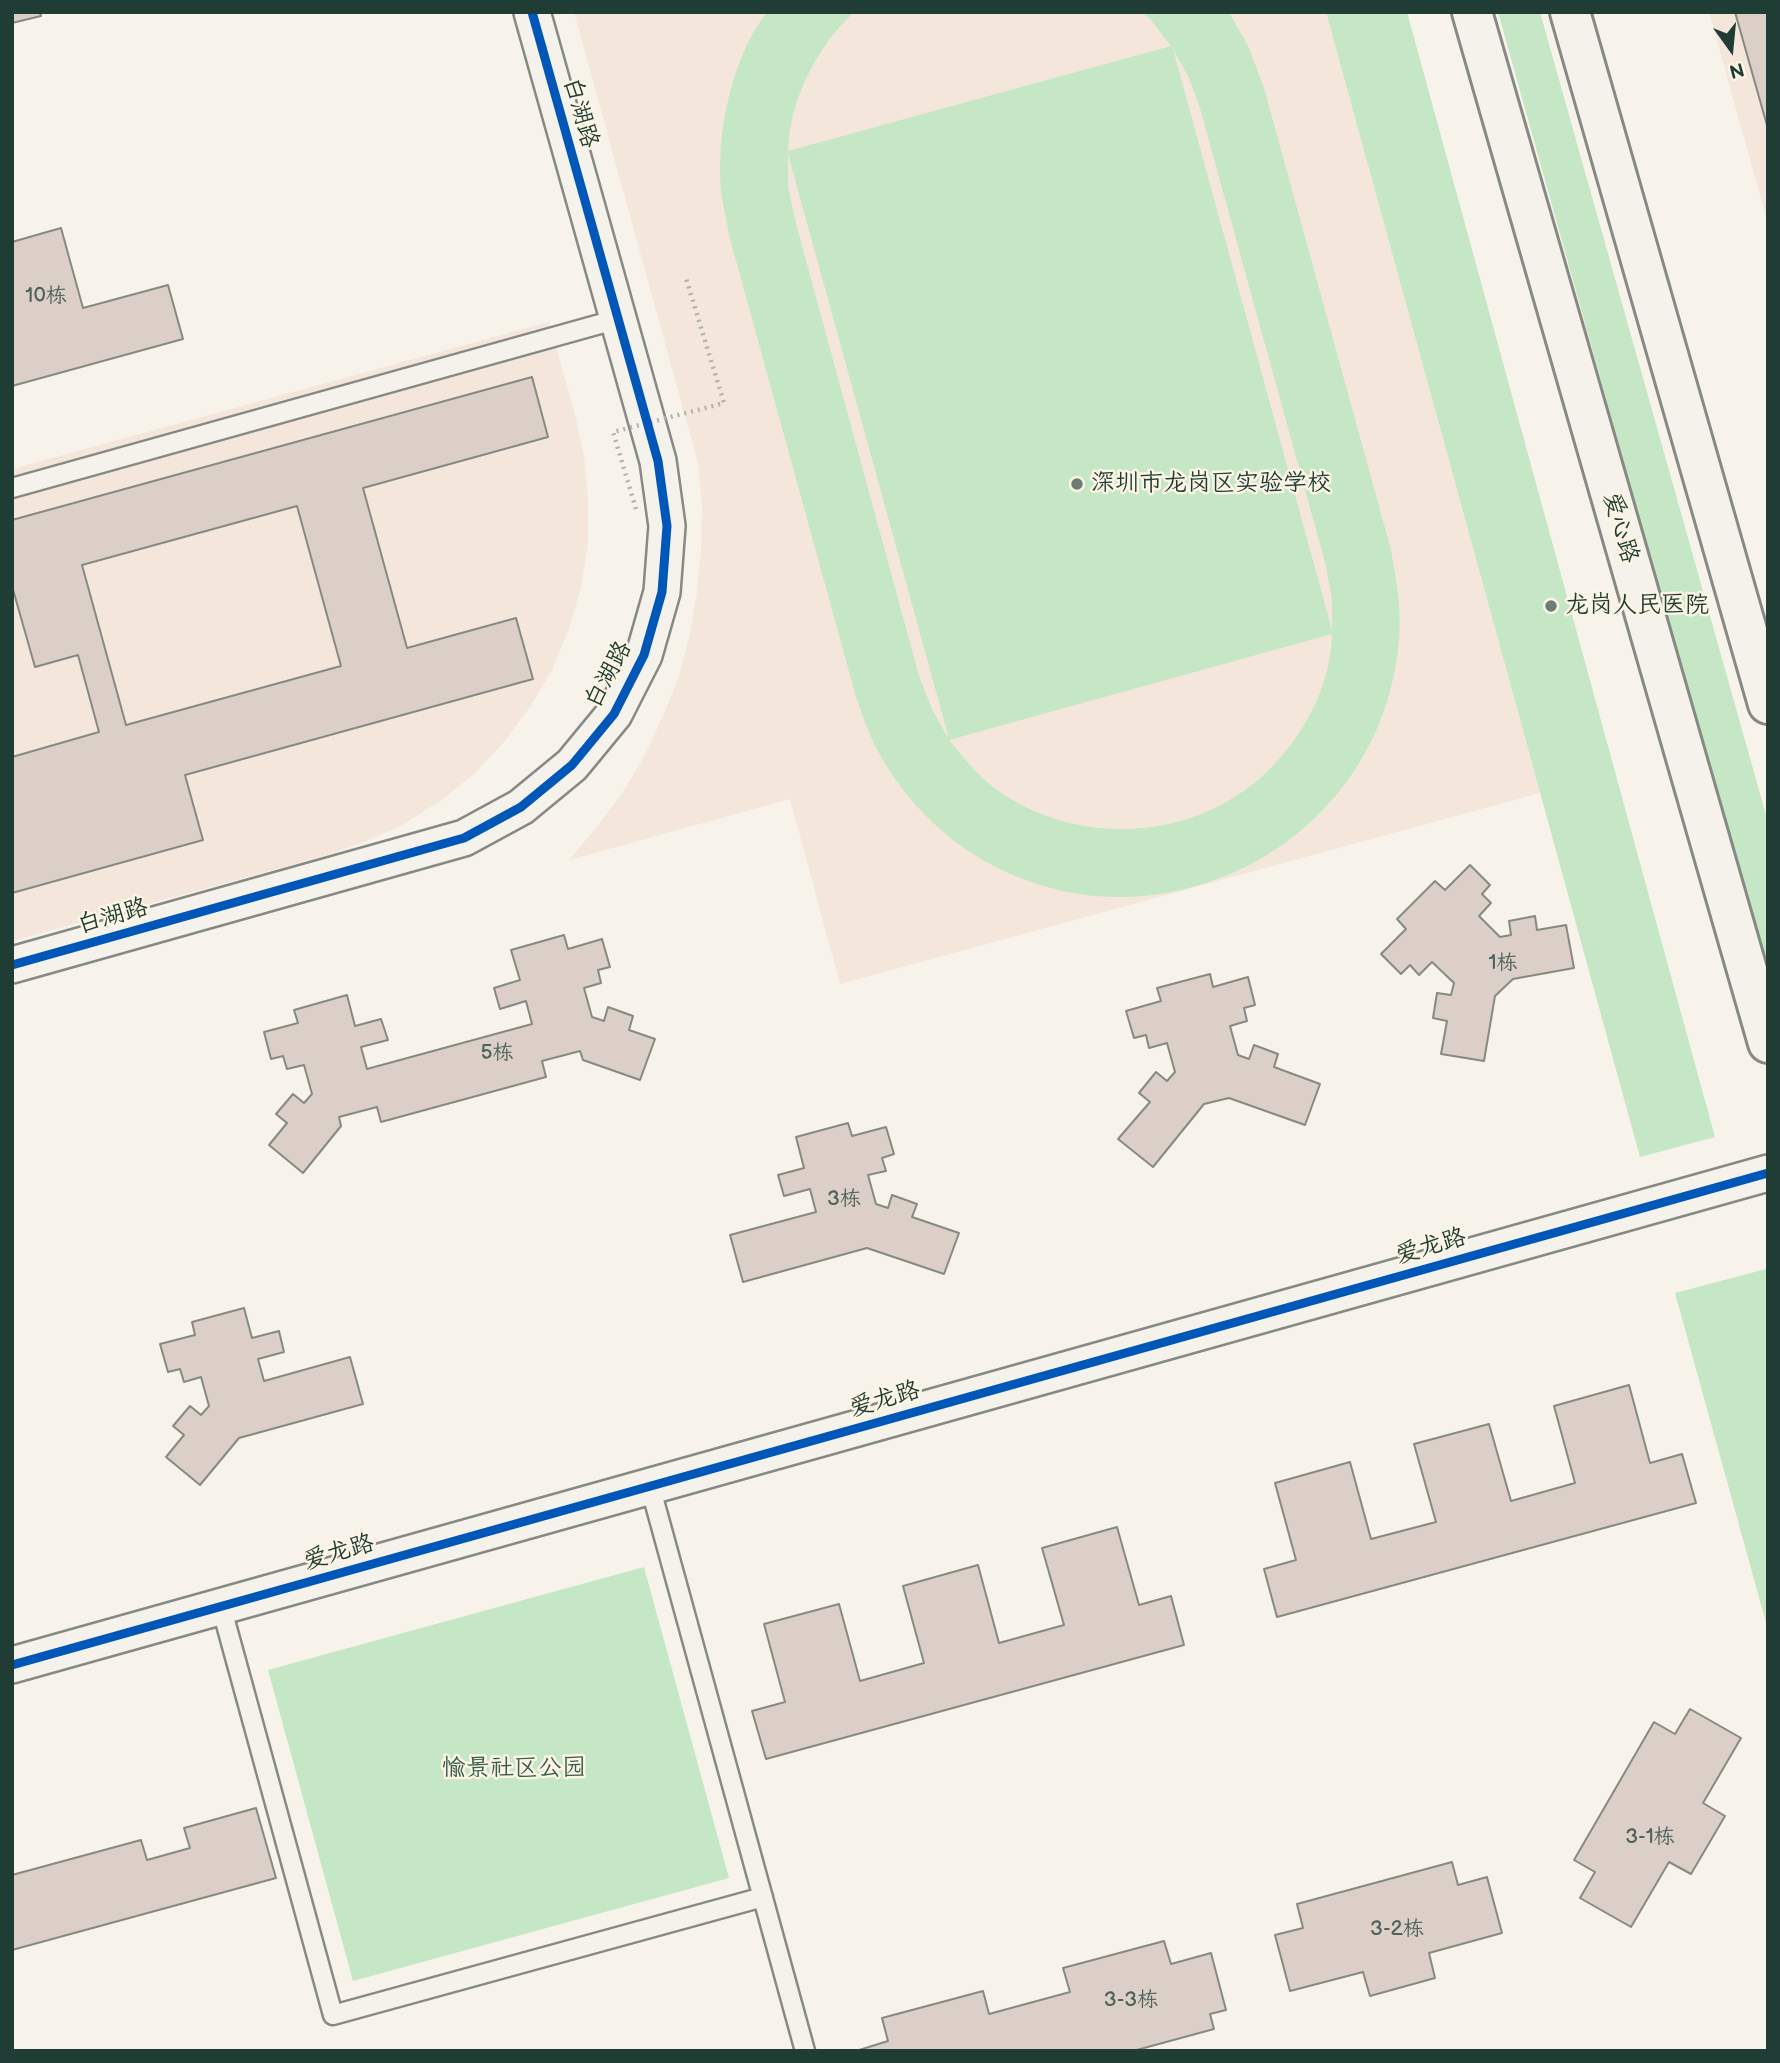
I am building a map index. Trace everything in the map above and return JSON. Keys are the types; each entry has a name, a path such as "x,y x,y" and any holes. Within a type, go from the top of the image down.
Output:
{"street":[{"name":"白湖路","path":"12,965 464,838 522,807 572,765 614,714 644,655 662,592 667,526 658,461 531,12"},
{"name":"爱心路","path":"1472,12 1768,1043"},
{"path":"1570,12 1768,704"},
{"name":"爱龙路","path":"12,1665 1768,1173"}],"lane":[{"path":"12,488 618,318"},
{"path":"650,1486 805,2051"},
{"path":"221,1606 333,2015 763,1897"}],"path":[{"path":"636,509 613,432 724,402 685,275"}],"shaded area":[{"name":"深圳市龙岗区实验学校","path":"574,12 1326,12 1540,793 840,984 790,799 569,860 623,792 645,755 679,676 697,592 702,506 698,463"},
{"path":"1709,12 1768,12 1768,224"},
{"path":"549,322 584,456 588,544 581,587 569,629 552,670 530,707 504,742 474,774 440,801 402,825 362,843 321,857 12,941 12,469"}],"green space":[{"path":"767,12 854,12 828,42 807,76 794,112 788,151 1171,46 1142,12 1229,12 1249,48 1264,88 1391,550 1400,617 1399,639 1382,715 1348,781 1298,833 1238,871 1170,892 1098,896 1026,880 957,843 931,821 907,795 878,752 856,697 729,235 722,197 720,170 724,122 735,74 754,31","holes":["1173,49 1188,76 1200,108 1326,566 1332,600 1332,630","788,154 947,736 932,709 919,676 788,186","1332,634 1320,694 1289,747 1261,778 1228,801 1191,818 1152,827 1112,829 1072,824 1033,811 997,790 977,773 949,740"]},
{"path":"1326,12 1407,12 1715,1137 1640,1157"},
{"path":"1498,12 1540,12 1768,822 1768,978"},
{"path":"1766,1269 1768,1275 1768,1630 1675,1293"},
{"name":"愉景社区公园","path":"644,1567 729,1878 353,1981 268,1670"}],"building":[{"path":"12,12 40,12 41,16 12,23"},
{"path":"1735,12 1768,12 1768,129"},
{"path":"61,228 83,308 168,285 183,339 12,386 12,242"},
{"path":"532,377 548,437 363,488 407,648 516,618 533,679 185,775 203,840 12,893 12,757 99,732 78,655 35,667 12,586 12,520","holes":["297,506 341,666 126,725 82,565"]},
{"path":"1470,865 1490,885 1482,894 1491,903 1479,916 1500,937 1511,935 1509,921 1535,916 1537,930 1566,925 1574,968 1513,979 1495,996 1484,1061 1441,1054 1447,1021 1433,1018 1437,993 1451,995 1454,983 1432,962 1419,975 1410,965 1401,974 1381,954 1406,929 1397,919 1435,881 1445,890"},
{"path":"564,935 568,949 602,939 610,967 598,970 601,983 584,988 592,1017 604,1021 608,1007 633,1016 629,1030 655,1039 640,1080 583,1060 580,1051 542,1061 546,1077 381,1122 377,1107 339,1117 341,1126 303,1173 269,1145 287,1123 276,1114 293,1094 304,1103 312,1094 304,1065 287,1069 283,1056 271,1059 264,1032 298,1023 294,1010 347,995 355,1026 381,1019 388,1040 361,1047 367,1069 532,1024 526,1001 500,1009 494,988 520,980 511,950"},
{"path":"1210,974 1213,987 1248,977 1255,1005 1244,1008 1247,1021 1230,1026 1238,1055 1249,1059 1254,1045 1278,1054 1274,1067 1320,1084 1305,1125 1229,1098 1204,1104 1153,1167 1118,1139 1150,1102 1139,1093 1156,1072 1167,1081 1175,1072 1167,1043 1149,1048 1146,1035 1134,1038 1126,1011 1161,1001 1157,988"},
{"path":"848,1123 852,1136 886,1127 894,1154 882,1158 886,1171 868,1175 876,1204 888,1208 892,1195 917,1204 912,1217 959,1233 944,1274 867,1248 743,1282 730,1235 816,1212 810,1189 784,1196 778,1175 804,1168 796,1137"},
{"path":"244,1308 252,1338 279,1331 284,1352 258,1359 264,1381 350,1357 363,1404 239,1438 200,1485 166,1457 184,1435 173,1426 190,1406 201,1415 209,1406 201,1377 184,1382 180,1369 168,1372 160,1344 195,1335 192,1322"},
{"path":"1629,1385 1650,1463 1682,1454 1696,1503 1277,1617 1264,1569 1296,1560 1275,1483 1350,1462 1371,1539 1436,1522 1414,1444 1489,1424 1511,1501 1575,1483 1554,1406"},
{"path":"1117,1527 1139,1605 1171,1596 1184,1645 766,1759 752,1711 785,1702 764,1624 839,1604 860,1681 924,1663 903,1586 978,1565 999,1643 1064,1625 1042,1548"},
{"path":"1690,1709 1741,1738 1703,1803 1725,1816 1691,1874 1669,1862 1631,1927 1580,1898 1595,1872 1574,1860 1654,1722 1675,1734"},
{"path":"256,1808 276,1878 12,1950 12,1875 141,1840 147,1860 190,1848 184,1828"},
{"path":"1452,1862 1458,1885 1487,1877 1502,1933 1429,1953 1435,1978 1370,1996 1363,1972 1290,1991 1275,1935 1303,1928 1297,1904"},
{"path":"1164,1941 1171,1964 1211,1953 1226,2010 1210,2014 1214,2029 1133,2051 856,2051 888,2041 882,2018 983,1991 989,2014 1070,1992 1063,1968"}],"cycle path":[{"path":"12,965 464,838 521,807 572,765 614,714 644,655 662,592 667,526 658,461 532,12"},
{"path":"12,1665 1768,1173"}],"place":[{"name":"深圳市龙岗区实验学校","path":"1077,484"},
{"name":"龙岗人民医院","path":"1551,606"}]}
